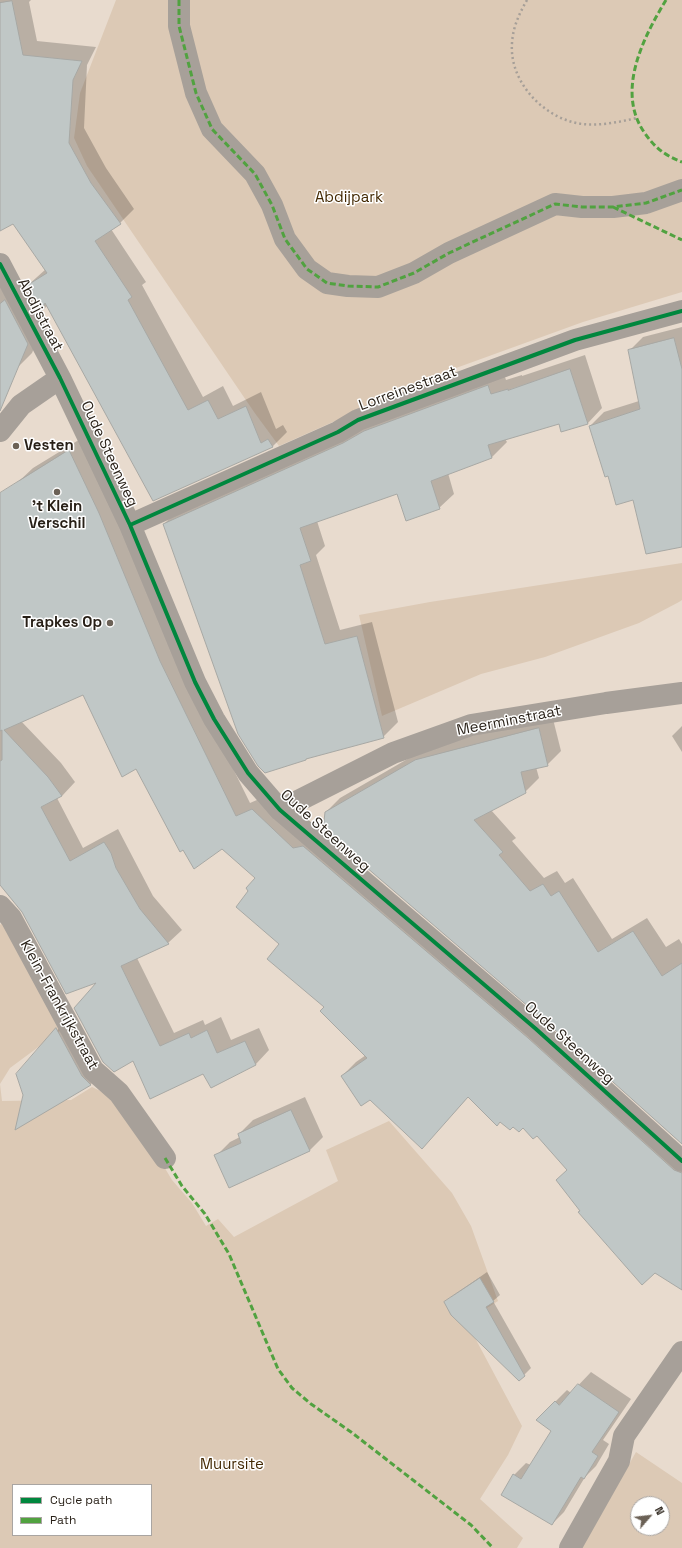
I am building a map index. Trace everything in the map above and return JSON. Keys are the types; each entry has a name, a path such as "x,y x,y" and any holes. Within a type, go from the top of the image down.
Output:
{"street":[{"path":"179,0 179,26 196,93 212,129 255,174 272,205 285,239 307,269 327,283 348,286 378,287 414,273 449,253 555,204 582,207 613,207 646,203 682,190"},
{"name":"Abdijstraat","path":"0,264 60,378"},
{"name":"Lorreinestraat","path":"130,525 338,432 358,420 575,340 682,311"},
{"path":"0,431 21,405 60,378"},
{"name":"Oude Steenweg","path":"60,378 130,525 196,682 214,719 248,773 280,810 536,1029 682,1161"},
{"name":"Meerminstraat","path":"280,810 393,753 471,725 606,703 682,693"},
{"name":"Klein-Frankrijkstraat","path":"0,906 11,918 93,1070 119,1093 165,1158"},
{"path":"570,1548 619,1461 624,1436 682,1352"}],"path":[{"path":"526,0 515,22 512,44 513,61 530,96 546,109 562,118 581,124 605,124 637,118"}],"green space":[{"name":"Abdijpark","path":"116,0 682,0 682,292 583,322 445,372 279,446 254,412 87,166 74,138 80,93"},
{"path":"682,563 682,600 639,623 545,657 481,674 382,716 359,615 430,602"},
{"path":"2,923 64,1028 10,1068 0,1084 0,925"},
{"name":"Muursite","path":"0,1084 2,1101 71,1100 92,1087 111,1096 154,1150 172,1180 192,1203 206,1226 218,1219 234,1237 338,1181 326,1150 389,1121 452,1193 471,1226 498,1301 466,1321 522,1426 508,1455 480,1499 523,1538 517,1548 0,1548"},
{"path":"636,1452 682,1483 682,1548 582,1548"}],"building":[{"path":"12,1 23,55 82,61 73,80 69,143 91,183 121,224 95,241 132,297 128,300 188,410 208,400 218,419 246,406 261,443 268,439 273,447 153,501 45,303 40,314 26,286 47,273 13,224 0,231 0,3"},
{"path":"5,300 28,344 0,411 0,304"},
{"path":"674,338 682,369 682,547 646,554 633,500 616,505 608,476 605,477 589,426 640,409 628,350"},
{"path":"570,369 588,424 561,432 559,424 488,445 492,458 431,481 440,509 406,521 397,494 300,528 311,561 300,565 325,644 357,636 384,738 306,759 265,773 258,766 238,734 163,524 343,443 364,431 488,385 491,394 508,390"},
{"path":"69,450 99,513 160,661 236,816 252,809 293,848 303,846 528,1038 674,1170 682,1173 682,1290 655,1273 642,1285 578,1212 580,1211 556,1180 567,1170 537,1136 533,1139 523,1128 519,1132 513,1127 510,1130 500,1122 497,1126 468,1097 422,1149 370,1100 361,1106 341,1076 367,1058 320,1011 324,1007 267,959 279,944 236,907 248,891 246,888 255,878 222,849 194,869 183,850 180,852 136,769 122,777 83,695 4,730 48,777 62,796 41,807 70,861 104,842 111,853 116,868 140,909 169,944 121,966 160,1046 189,1033 191,1038 207,1030 217,1053 245,1041 256,1065 211,1088 203,1074 150,1099 133,1061 114,1072 103,1062 74,1008 96,983 66,994 22,912 0,885 0,761 2,760 2,730 0,731 0,493"},
{"path":"539,728 548,766 521,772 526,793 474,820 503,852 499,855 530,891 543,884 551,896 559,891 598,952 633,931 662,976 682,963 682,1144 544,1020 323,830 325,812 415,760"},
{"path":"56,1028 82,1076 91,1085 15,1130 23,1095 16,1074"},
{"path":"291,1110 310,1151 229,1188 214,1155 241,1143 238,1134"},
{"path":"480,1278 494,1302 486,1307 525,1376 519,1381 451,1315 444,1302"},
{"path":"578,1384 619,1412 592,1452 598,1456 584,1479 581,1477 552,1525 501,1495 513,1474 521,1479 551,1431 536,1420 555,1401 559,1405"}],"marked path":[{"path":"179,0 179,26 196,93 212,129 255,174 272,205 285,239 307,269 327,283 348,286 378,287 414,273 449,253 555,204 582,207 613,207 646,203 682,190"},
{"path":"666,0 649,31 636,65 632,99 636,116 648,138 660,150 670,157 682,162"},
{"path":"613,207 682,240"},
{"path":"165,1158 182,1186 205,1214 229,1254 278,1369 292,1388 471,1525 493,1548"}],"cycle path":[{"path":"0,264 60,378 130,525 195,682 214,719 248,773 280,810 536,1029 682,1161"},
{"path":"130,525 338,432 358,420 575,340 682,311"}],"place":[{"name":"Vesten","path":"16,446"},
{"name":"’t Klein Verschil","path":"57,492"},
{"name":"Trapkes Op","path":"110,623"}]}
